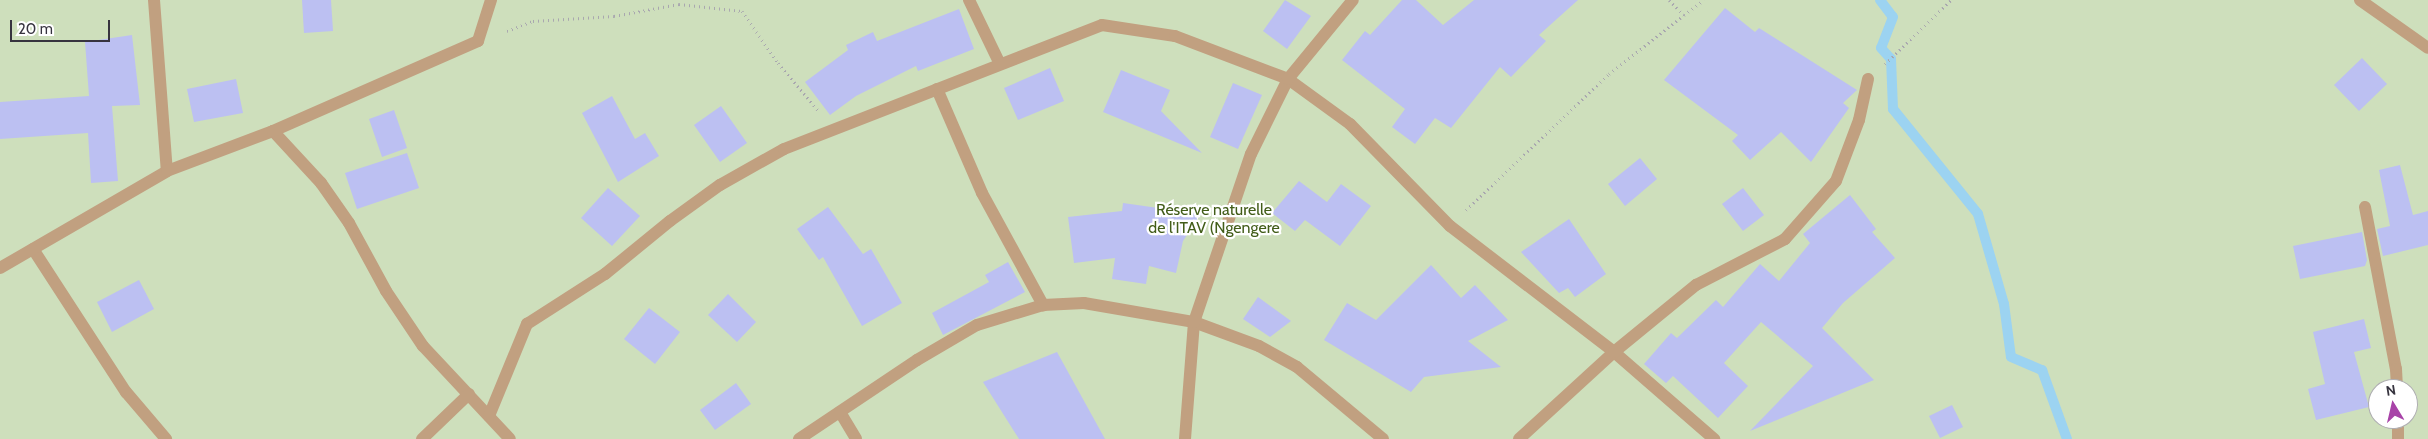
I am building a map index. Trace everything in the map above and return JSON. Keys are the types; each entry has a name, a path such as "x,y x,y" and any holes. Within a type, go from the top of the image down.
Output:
{"street":[{"path":"154,0 167,171"},
{"path":"0,268 167,171 273,131 478,41 491,0"},
{"path":"969,0 1000,64"},
{"path":"1186,439 1194,322 1251,154 1288,78 1353,0"},
{"path":"2360,0 2428,48"},
{"path":"489,416 527,324 605,274 720,185 784,149 1102,25 1175,36 1288,78 1350,124 1450,226 1614,352 1714,439"},
{"path":"1519,439 1614,352 1696,285 1785,239 1836,180 1859,120 1868,79"},
{"path":"937,89 982,193 1042,305"},
{"path":"273,131 321,183 349,223 386,292 423,346 510,439"},
{"path":"2364,206 2396,379"},
{"path":"33,249 126,392 166,439"},
{"path":"799,439 917,360 977,325 1042,305 1084,303 1194,322 1259,346 1298,367 1383,439"},
{"path":"422,439 469,394"},
{"path":"840,412 856,439"}],"path":[{"path":"1670,0 1684,15"},
{"path":"1450,226 1610,74 1704,0"},
{"path":"1868,79 1952,0"},
{"path":"478,41 533,22 614,16 679,4 742,11 778,64 836,130"}],"green space":[{"name":"Réserve naturelle de l'ITAV (Ngengere","path":"0,0 2428,0 2428,439 0,439"}],"building":[{"path":"302,0 331,0 333,31 304,33"},
{"path":"1285,0 1311,16 1287,49 1263,31"},
{"path":"1402,0 1416,0 1443,25 1474,0 1578,0 1539,35 1546,41 1511,77 1500,67 1451,128 1435,118 1415,144 1392,127 1405,109 1342,60 1365,31 1370,35"},
{"path":"1725,8 1755,32 1759,28 1857,90 1843,103 1849,108 1811,162 1781,132 1750,160 1732,141 1738,135 1664,80"},
{"path":"959,9 974,49 918,71 916,66 856,96 830,115 805,82 848,50 846,45 873,32 877,41"},
{"path":"132,35 140,105 112,106 118,181 91,183 88,133 0,139 0,102 89,96 85,42"},
{"path":"2362,58 2387,84 2359,111 2334,85"},
{"path":"1050,68 1064,101 1018,120 1004,88"},
{"path":"1121,70 1170,90 1161,111 1202,153 1103,112"},
{"path":"236,79 243,113 194,122 187,89"},
{"path":"1233,83 1262,95 1238,149 1210,137"},
{"path":"612,96 635,139 645,133 659,156 618,182 582,113"},
{"path":"721,106 747,143 720,162 694,125"},
{"path":"394,110 407,148 382,157 369,119"},
{"path":"407,153 419,188 357,209 345,173"},
{"path":"1640,158 1657,179 1625,206 1608,184"},
{"path":"2400,165 2413,215 2428,211 2428,245 2383,256 2377,229 2390,226 2379,170"},
{"path":"1299,181 1327,202 1341,184 1371,206 1340,246 1305,220 1295,231 1272,213"},
{"path":"608,188 640,216 612,246 581,218"},
{"path":"1743,188 1764,215 1743,231 1722,204"},
{"path":"1850,195 1876,229 1872,232 1895,258 1843,303 1822,328 1874,380 1750,431 1813,366 1761,322 1724,363 1748,386 1718,418 1673,376 1666,383 1644,364 1671,333 1677,338 1716,300 1723,307 1760,264 1779,281 1810,243 1803,234"},
{"path":"1123,203 1201,214 1183,241 1176,273 1149,266 1146,284 1112,279 1115,258 1074,263 1068,217 1122,211"},
{"path":"828,207 863,254 871,249 902,303 862,326 823,257 819,260 797,229"},
{"path":"1569,219 1606,274 1575,297 1568,288 1559,293 1521,252"},
{"path":"2362,232 2367,260 2365,266 2300,279 2293,246"},
{"path":"1008,262 1025,292 943,335 932,313 989,282 985,275"},
{"path":"1431,265 1461,298 1475,285 1508,320 1468,341 1501,367 1424,377 1411,392 1324,340 1347,303 1376,320"},
{"path":"139,280 154,309 112,332 97,302"},
{"path":"728,294 756,322 737,342 708,315"},
{"path":"1258,297 1291,321 1270,337 1243,319"},
{"path":"649,308 680,332 655,364 624,339"},
{"path":"2364,319 2371,348 2354,352 2368,407 2316,420 2308,389 2325,384 2313,332"},
{"path":"1057,352 1105,439 1019,439 983,382"},
{"path":"736,383 751,404 715,430 700,410"},
{"path":"1952,405 1963,427 1940,438 1929,416"}],"waterway":[{"path":"1880,0 1893,17 1881,48 1891,59 1893,109 1978,214 2004,304 2011,357 2042,370 2067,439"}]}
